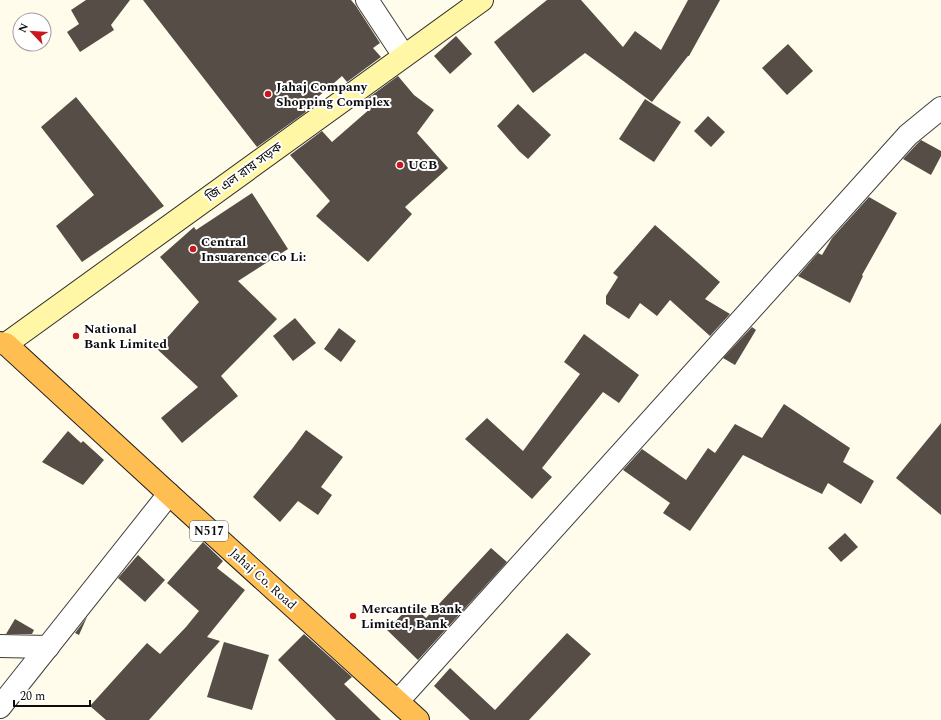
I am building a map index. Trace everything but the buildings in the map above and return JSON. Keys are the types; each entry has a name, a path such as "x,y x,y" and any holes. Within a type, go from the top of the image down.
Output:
{"highway":[{"name":"Jahaj Co. Road","path":"3,343 418,720"}],"main road":[{"name":"জি এল রায় সড়ক","path":"3,343 482,0"}],"street":[{"path":"367,0 404,56"},
{"path":"398,701 908,135 941,108"},
{"path":"0,707 169,494"},
{"path":"0,646 48,647"}],"place":[{"name":"Jahaj Company Shopping Complex","path":"268,94"},
{"name":"UCB","path":"400,165"},
{"name":"Central Insuarence Co Li:","path":"193,249"},
{"name":"National Bank Limited","path":"76,336"},
{"name":"Mercantile Bank Limited, Bank","path":"353,616"}]}
